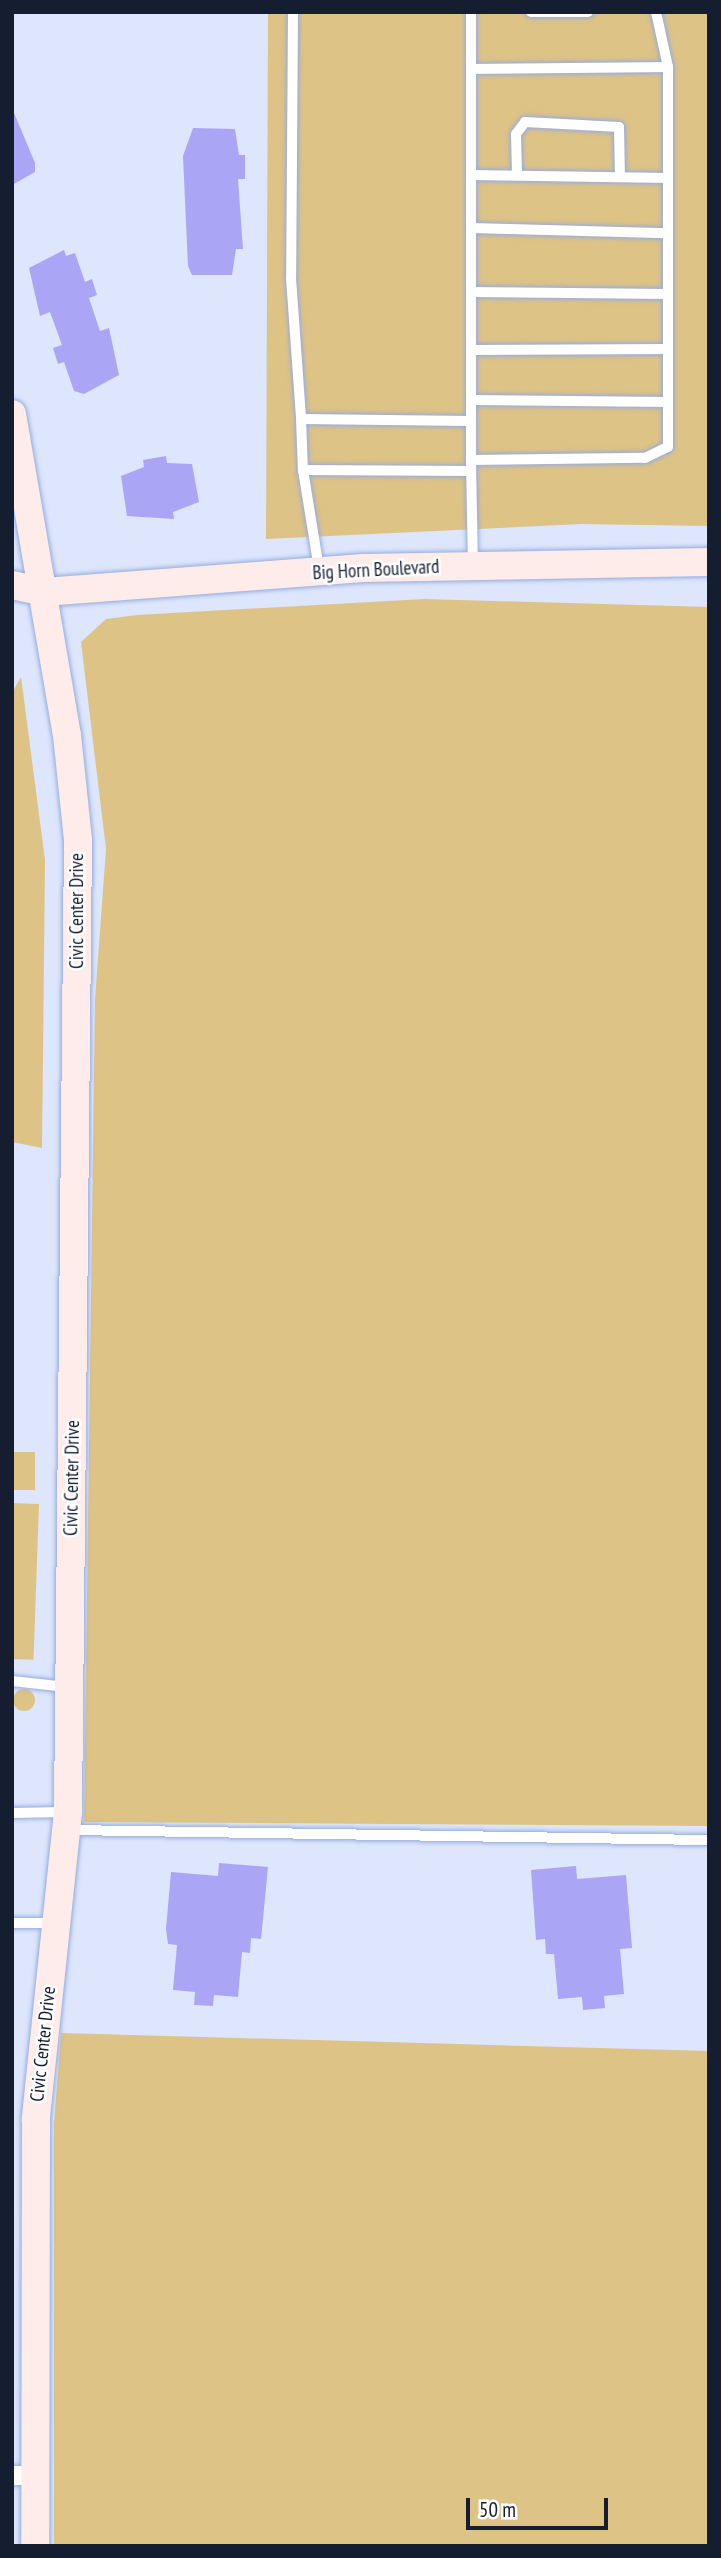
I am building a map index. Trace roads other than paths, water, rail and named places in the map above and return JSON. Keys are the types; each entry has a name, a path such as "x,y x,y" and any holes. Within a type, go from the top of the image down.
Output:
{"street":[{"name":"Civic Center Drive","path":"12,414 44,592 78,840 71,1688 67,1821 36,2119 24,2475 36,2546"},
{"name":"Big Horn Boulevard","path":"12,585 44,592 319,572 709,562"},
{"name":"Big Horn Boulevard","path":"12,607 44,592"}],"lane":[{"path":"293,12 290,278 303,470 319,572"},
{"path":"471,12 472,566"},
{"path":"531,12 588,12"},
{"path":"303,470 645,458 668,447 668,67 656,12"},
{"path":"471,69 668,67"},
{"path":"517,176 516,134 525,122 619,127 620,177"},
{"path":"471,175 668,178"},
{"path":"471,228 668,233"},
{"path":"471,292 668,294"},
{"path":"471,350 668,349"},
{"path":"471,400 668,402"},
{"path":"301,419 471,421"},
{"path":"12,1681 71,1688"},
{"path":"12,1812 67,1821 709,1840"},
{"path":"12,1923 57,1923"}]}
